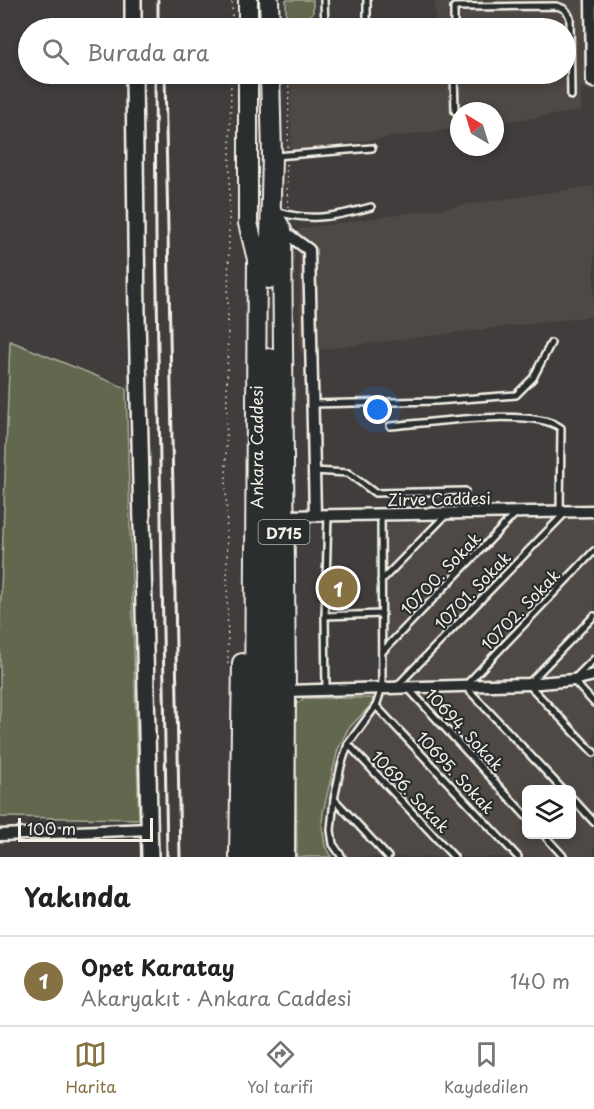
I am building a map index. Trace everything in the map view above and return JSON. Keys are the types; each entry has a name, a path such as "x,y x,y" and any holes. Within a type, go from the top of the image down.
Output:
{"highway":[{"path":"248,0 248,18"},
{"path":"269,0 270,18"},
{"name":"Ankara Caddesi","path":"248,84 248,224 257,259 254,857"},
{"name":"Ankara Caddesi","path":"269,857 271,84"},
{"name":"D715","path":"271,209 282,230 285,857"},
{"path":"239,857 248,224"}],"street":[{"path":"133,0 134,18"},
{"path":"592,3 592,81 594,82"},
{"path":"134,84 137,316 150,857"},
{"path":"282,230 309,250 315,515"},
{"name":"Zirve Caddesi","path":"284,516 594,511"},
{"path":"286,691 528,684 573,680 594,675"},
{"path":"0,835 150,829"}],"lane":[{"path":"324,0 325,18"},
{"path":"367,0 367,18"},
{"path":"454,18 454,7 556,6 568,12 570,18"},
{"path":"454,84 455,102"},
{"path":"571,84 571,96"},
{"path":"272,156 372,148"},
{"path":"271,209 288,215 310,218 338,216 371,207"},
{"path":"312,404 436,401 516,395 533,378 551,343"},
{"path":"390,426 484,417 528,418 554,423 561,428 563,512"},
{"path":"314,471 348,473 375,493 465,491"},
{"name":"10700. Sokak","path":"382,652 517,512"},
{"name":"10701. Sokak","path":"402,687 563,512"},
{"path":"381,581 448,513"},
{"path":"342,857 331,838 333,799 343,756 348,744 375,706 382,688 381,514"},
{"path":"326,690 327,515"},
{"name":"10702. Sokak","path":"465,686 594,550"},
{"path":"326,616 382,614"},
{"path":"594,616 528,684 594,753"},
{"path":"594,659 573,680 594,704"},
{"path":"465,686 559,785"},
{"name":"10694. Sokak","path":"402,687 522,812"},
{"name":"10695. Sokak","path":"375,706 518,857"},
{"name":"10696. Sokak","path":"348,744 454,857"},
{"path":"333,799 388,857"},
{"path":"576,802 594,822"},
{"path":"548,839 564,857"}],"path":[{"path":"232,0 232,18"},
{"path":"228,670 226,467 231,84"}],"shaded area":[{"path":"435,0 594,0 594,92 581,88 581,111 504,122 504,102 450,102 450,129 291,151 291,84 576,84 576,18 435,18"},
{"path":"594,186 594,317 300,352 299,229"},
{"path":"594,518 594,857 331,857 325,846 322,824 338,749 348,729 372,704 387,674 386,523"}],"green space":[{"path":"286,0 313,0 313,13 307,18 286,18"},
{"path":"10,341 126,388 139,819 0,817 0,617"},
{"path":"304,698 373,698 372,704 348,729 338,749 322,824 325,846 331,857 297,857 295,705"}],"railway":[{"path":"158,0 158,18"},
{"path":"155,84 167,857"},
{"path":"165,84 180,857"}],"place":[{"name":"Opet Karatay","path":"338,588"}]}
